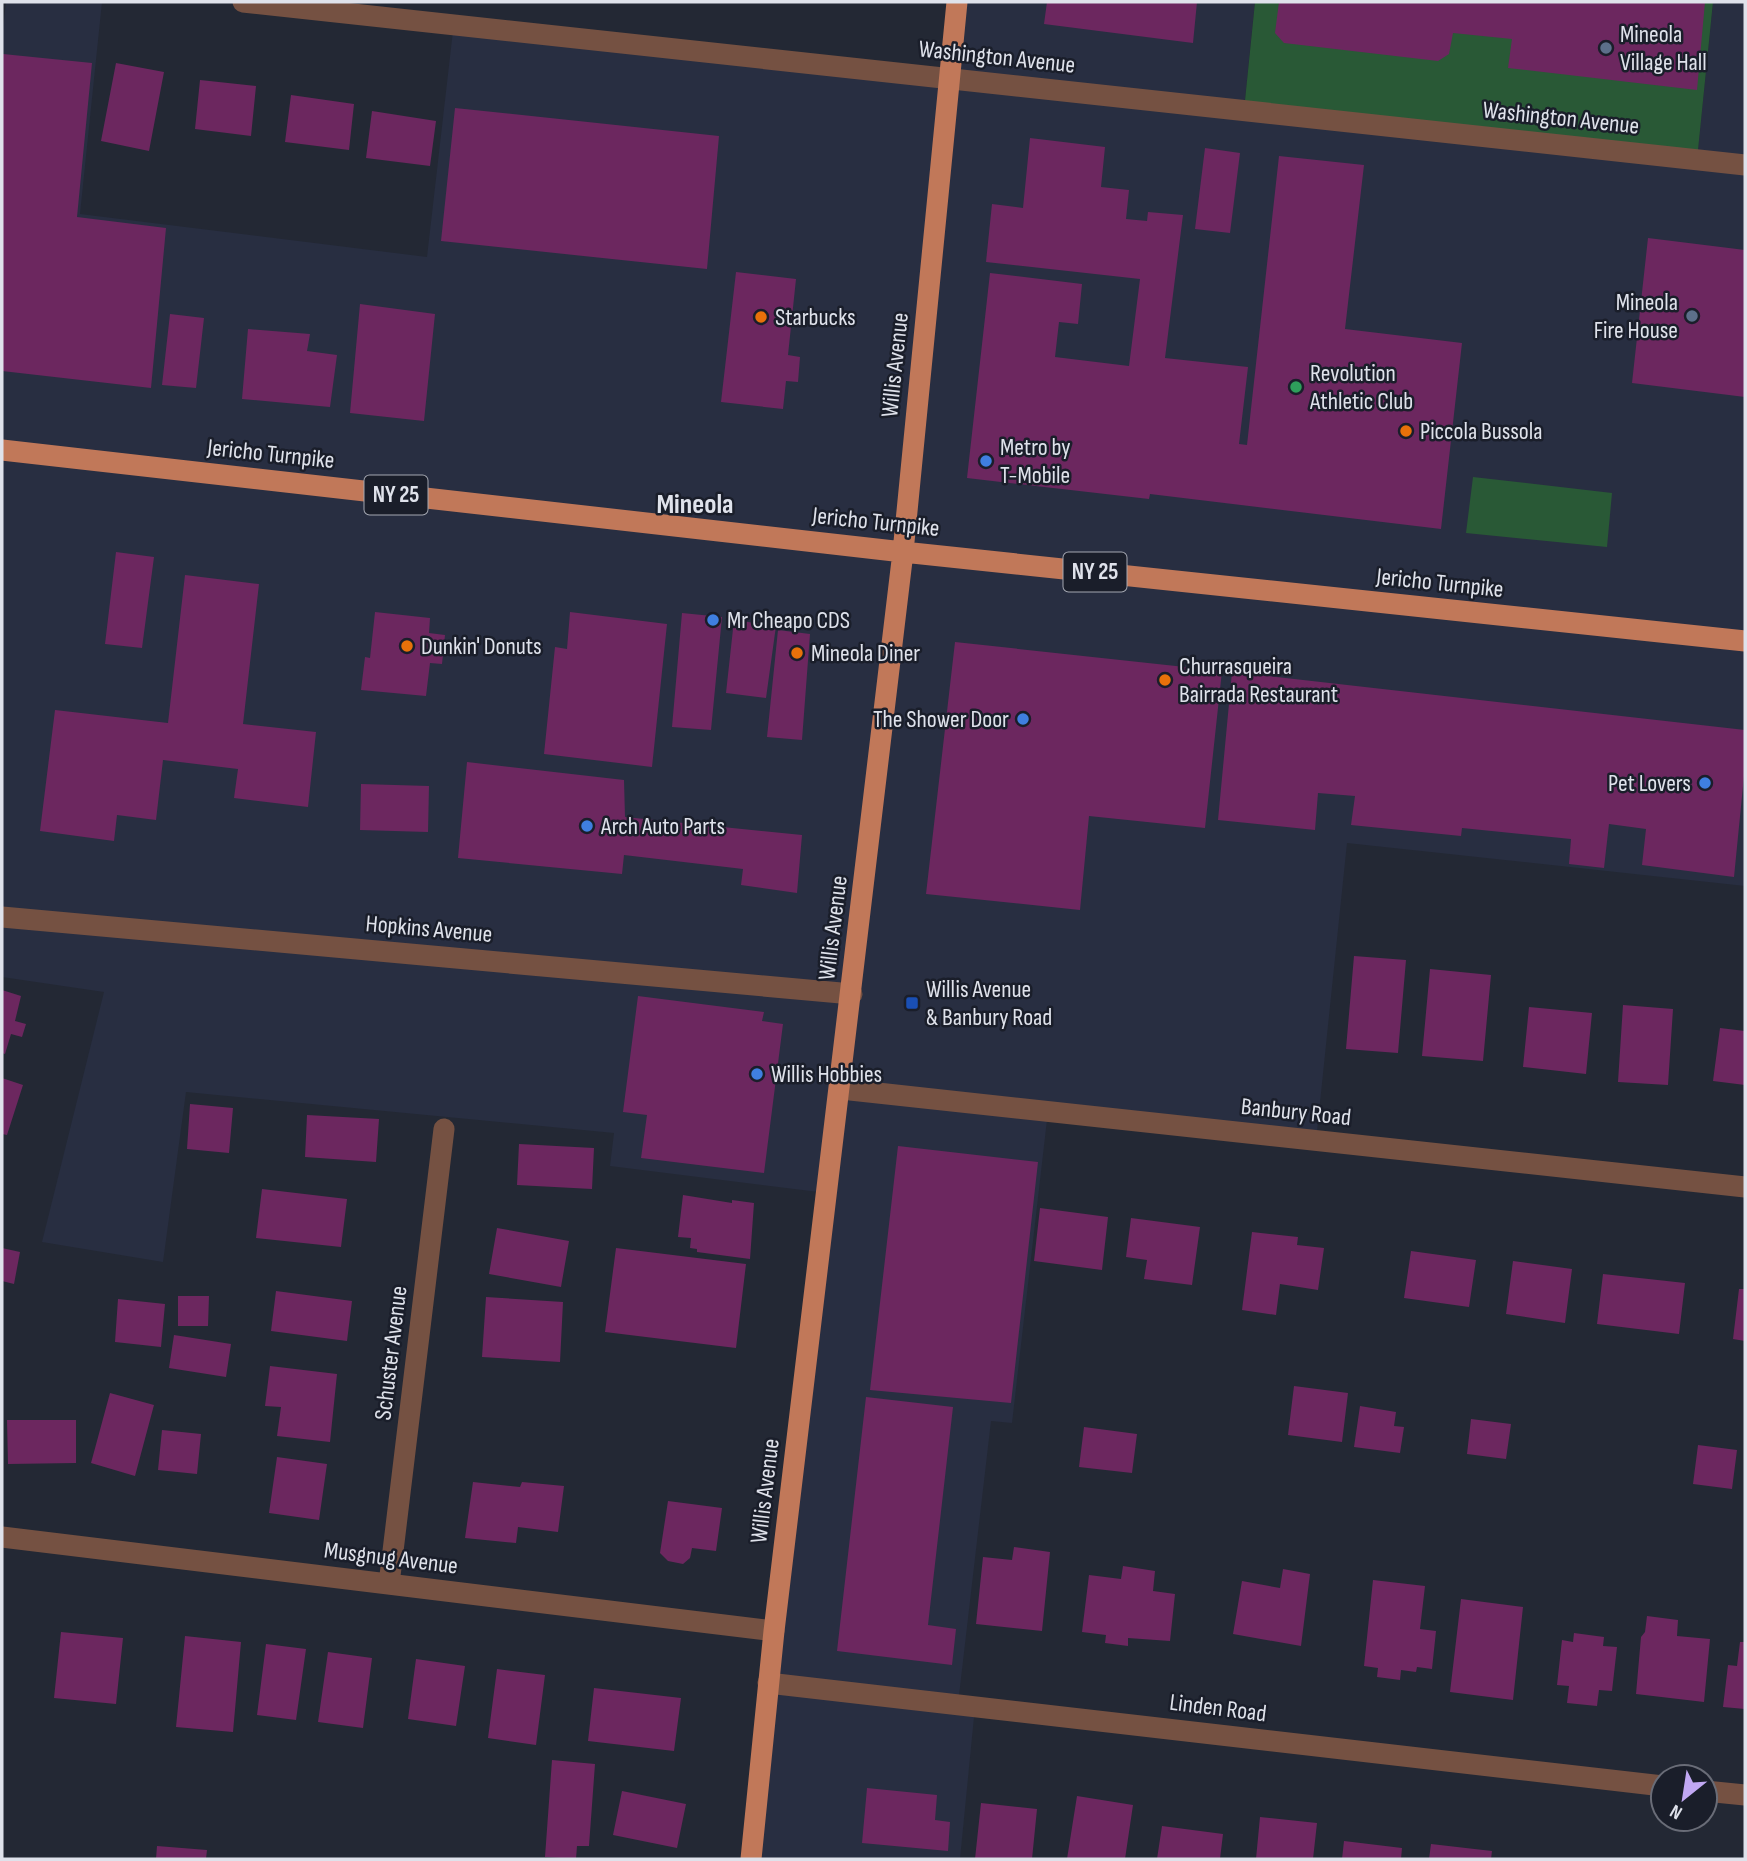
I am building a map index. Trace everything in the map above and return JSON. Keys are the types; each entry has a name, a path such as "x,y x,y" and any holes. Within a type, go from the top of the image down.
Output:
{"main road":[{"name":"Willis Avenue","path":"751,1859 774,1631 841,1089 903,552 957,2"},
{"name":"Jericho Turnpike","path":"3,454 1745,641"}],"street":[{"name":"Washington Avenue","path":"243,2 1745,165"},
{"name":"Hopkins Avenue","path":"2,917 852,994"},
{"name":"Banbury Road","path":"841,1089 1745,1187"},
{"name":"Schuster Avenue","path":"389,1584 444,1129"},
{"name":"Musgnug Avenue","path":"2,1537 774,1631"},
{"name":"Linden Road","path":"768,1683 1649,1784"},
{"path":"1719,1792 1745,1795"}],"shaded area":[{"path":"6,2 102,2 80,214 427,257 454,22 948,78 957,2 1255,2 1244,109 1697,159 1713,2 1745,2 1745,886 1347,843 1316,1141 1048,1111 1012,1423 991,1421 958,1704 975,1707 960,1859 751,1859 827,1193 610,1166 614,1133 186,1092 163,1262 42,1242 104,992 2,977 2,38"}],"green space":[{"path":"1255,2 1713,2 1697,160 1244,110"},
{"path":"1473,477 1612,493 1607,547 1466,533"}],"building":[{"path":"1047,2 1197,2 1193,43 1044,24"},
{"name":"Mineola Village Hall","path":"1279,2 1705,2 1697,90 1508,68 1512,39 1453,33 1449,54 1438,61 1284,43 1275,33"},
{"path":"3,54 92,63 77,217 166,228 151,388 2,371"},
{"path":"116,63 164,72 149,151 101,141"},
{"path":"200,80 256,86 251,136 195,129"},
{"path":"291,95 354,104 349,150 285,142"},
{"path":"455,108 719,136 707,269 441,241"},
{"path":"372,111 436,121 430,166 366,158"},
{"path":"1030,138 1105,147 1101,187 1129,190 1126,219 1147,221 1148,212 1183,215 1165,358 1248,367 1239,444 1247,445 1279,156 1364,165 1345,329 1462,343 1441,529 1150,494 1149,499 967,478 990,273 1082,284 1078,324 1059,322 1055,357 1129,366 1140,279 986,262 992,204 1023,208"},
{"path":"1205,148 1240,153 1230,233 1195,229"},
{"name":"Mineola Fire House","path":"1648,238 1745,250 1745,397 1632,383"},
{"name":"Starbucks","path":"736,272 796,279 788,355 800,357 798,382 786,381 783,409 721,402"},
{"path":"360,304 435,314 424,421 350,413"},
{"path":"170,314 204,318 196,388 162,385"},
{"path":"248,329 310,334 307,351 337,355 330,407 242,399"},
{"path":"116,552 154,557 142,648 105,644"},
{"path":"185,575 259,584 243,724 316,732 308,807 234,798 238,769 163,760 156,820 117,815 114,841 40,831 55,710 168,723"},
{"name":"Dunkin' Donuts","path":"375,612 430,618 429,633 445,635 442,664 430,663 426,696 361,690 365,657 370,658"},
{"path":"570,612 667,624 652,767 544,754 555,647 567,649"},
{"path":"682,613 722,617 711,730 672,727"},
{"path":"734,620 776,626 766,698 726,693"},
{"path":"778,630 810,634 802,740 767,737"},
{"path":"955,642 1222,671 1205,828 1089,816 1080,910 926,894"},
{"path":"1232,672 1745,730 1745,766 1734,877 1642,865 1646,829 1609,824 1604,868 1569,864 1571,839 1462,828 1461,836 1351,825 1355,796 1318,793 1315,830 1218,820"},
{"name":"Arch Auto Parts","path":"467,762 624,780 625,817 802,835 797,893 741,885 743,869 624,855 622,874 458,858"},
{"path":"361,784 429,786 428,832 360,830"},
{"path":"1354,956 1406,960 1398,1053 1346,1049"},
{"path":"1430,969 1491,975 1483,1061 1422,1056"},
{"path":"2,990 21,996 15,1021 26,1024 22,1037 11,1034 5,1054 2,1053"},
{"path":"638,996 764,1012 762,1021 783,1024 764,1173 641,1158 647,1115 623,1112"},
{"path":"1623,1005 1673,1009 1668,1085 1618,1082"},
{"path":"1529,1007 1592,1013 1586,1074 1523,1067"},
{"path":"1720,1028 1745,1031 1745,1085 1713,1081"},
{"path":"2,1078 23,1085 7,1135 2,1134"},
{"path":"190,1104 233,1108 229,1153 187,1149"},
{"path":"307,1115 379,1119 376,1162 305,1157"},
{"path":"519,1144 594,1148 592,1189 517,1185"},
{"path":"898,1146 1038,1162 1011,1403 870,1390"},
{"path":"262,1189 347,1199 341,1247 256,1238"},
{"path":"683,1195 732,1203 732,1200 754,1203 750,1259 697,1252 697,1249 690,1248 691,1238 678,1237"},
{"path":"1040,1208 1108,1217 1102,1270 1034,1261"},
{"path":"1131,1218 1200,1227 1192,1285 1144,1279 1147,1260 1126,1257"},
{"path":"497,1228 569,1241 561,1287 489,1274"},
{"path":"1252,1232 1298,1237 1297,1245 1324,1248 1318,1290 1280,1284 1276,1315 1242,1310"},
{"path":"2,1248 20,1252 14,1284 2,1281"},
{"path":"616,1248 746,1264 736,1348 605,1332"},
{"path":"1411,1251 1476,1260 1469,1307 1404,1298"},
{"path":"1513,1261 1572,1269 1565,1323 1506,1314"},
{"path":"1603,1274 1685,1283 1679,1334 1597,1324"},
{"path":"1739,1289 1745,1289 1745,1341 1733,1339"},
{"path":"276,1291 352,1301 347,1341 271,1331"},
{"path":"178,1296 209,1296 208,1326 178,1326"},
{"path":"486,1297 563,1302 560,1362 482,1357"},
{"path":"118,1299 165,1304 161,1347 115,1342"},
{"path":"174,1335 231,1344 226,1377 169,1368"},
{"path":"270,1366 337,1374 330,1442 277,1436 281,1407 265,1406"},
{"path":"1294,1386 1348,1393 1342,1442 1288,1435"},
{"path":"110,1393 154,1405 135,1476 91,1463"},
{"path":"866,1397 953,1407 928,1625 956,1629 952,1665 837,1651"},
{"path":"1360,1406 1396,1412 1394,1426 1404,1427 1400,1453 1354,1447"},
{"path":"1471,1419 1511,1424 1506,1459 1467,1454"},
{"path":"7,1420 76,1420 76,1463 8,1464"},
{"path":"1084,1427 1137,1434 1132,1473 1079,1467"},
{"path":"162,1430 201,1434 197,1474 158,1470"},
{"path":"1698,1445 1737,1450 1732,1489 1693,1484"},
{"path":"277,1457 327,1464 319,1520 269,1513"},
{"path":"473,1482 520,1487 522,1482 564,1486 558,1532 518,1527 516,1543 465,1538"},
{"path":"668,1501 722,1508 716,1551 692,1548 690,1558 683,1564 668,1561 660,1553"},
{"path":"1014,1547 1050,1552 1042,1631 976,1624 983,1557 1012,1560"},
{"path":"1123,1566 1155,1571 1153,1591 1175,1594 1170,1641 1128,1638 1128,1646 1105,1643 1106,1635 1082,1632 1089,1575 1121,1579"},
{"path":"1283,1569 1310,1574 1301,1646 1233,1634 1242,1581 1280,1588"},
{"path":"1373,1580 1425,1586 1420,1629 1436,1631 1432,1669 1417,1667 1416,1672 1401,1670 1400,1680 1377,1677 1378,1668 1364,1666"},
{"path":"1461,1599 1523,1607 1513,1700 1450,1692"},
{"path":"1647,1616 1678,1620 1677,1636 1710,1639 1704,1702 1636,1694 1641,1637 1645,1632"},
{"path":"61,1632 123,1638 116,1704 54,1698"},
{"path":"1574,1633 1604,1637 1603,1646 1617,1647 1612,1691 1599,1690 1597,1706 1567,1703 1569,1686 1557,1685 1562,1640 1573,1642"},
{"path":"185,1636 241,1642 233,1732 176,1727"},
{"path":"1740,1642 1745,1642 1745,1709 1723,1707 1728,1665 1737,1666"},
{"path":"266,1644 306,1649 296,1720 257,1715"},
{"path":"328,1652 372,1658 363,1728 318,1722"},
{"path":"416,1659 465,1666 456,1726 408,1719"},
{"path":"497,1669 545,1675 536,1745 488,1738"},
{"path":"594,1688 681,1698 674,1751 588,1741"},
{"path":"552,1760 595,1764 589,1846 577,1846 576,1859 545,1857"},
{"path":"867,1788 937,1795 935,1820 950,1822 948,1851 862,1843"},
{"path":"622,1791 686,1804 677,1848 613,1835"},
{"path":"1077,1796 1133,1805 1125,1859 1067,1859"},
{"path":"981,1803 1037,1809 1032,1859 975,1859"},
{"path":"1260,1817 1317,1823 1313,1859 1256,1859"},
{"path":"1162,1826 1223,1834 1220,1859 1157,1859"},
{"path":"1344,1841 1402,1848 1401,1859 1342,1859"},
{"path":"1431,1844 1492,1851 1491,1859 1429,1859"},
{"path":"157,1846 207,1850 206,1859 156,1859"}],"place":[{"name":"Mineola Village Hall","path":"1606,48"},
{"name":"Mineola Fire House","path":"1692,316"},
{"name":"Starbucks","path":"761,317"},
{"name":"Revolution Athletic Club","path":"1296,387"},
{"name":"Piccola Bussola","path":"1406,431"},
{"name":"Metro by T-Mobile","path":"986,461"},
{"name":"Mr Cheapo CDS","path":"713,620"},
{"name":"Dunkin' Donuts","path":"407,646"},
{"name":"Mineola Diner","path":"797,653"},
{"name":"Churrasqueira Bairrada Restaurant","path":"1165,680"},
{"name":"The Shower Door","path":"1023,719"},
{"name":"Pet Lovers","path":"1705,783"},
{"name":"Arch Auto Parts","path":"587,826"},
{"name":"Willis Avenue & Banbury Road","path":"912,1003"},
{"name":"Willis Hobbies","path":"757,1074"}],"district":[{"name":"Mineola","path":"695,504"}]}
